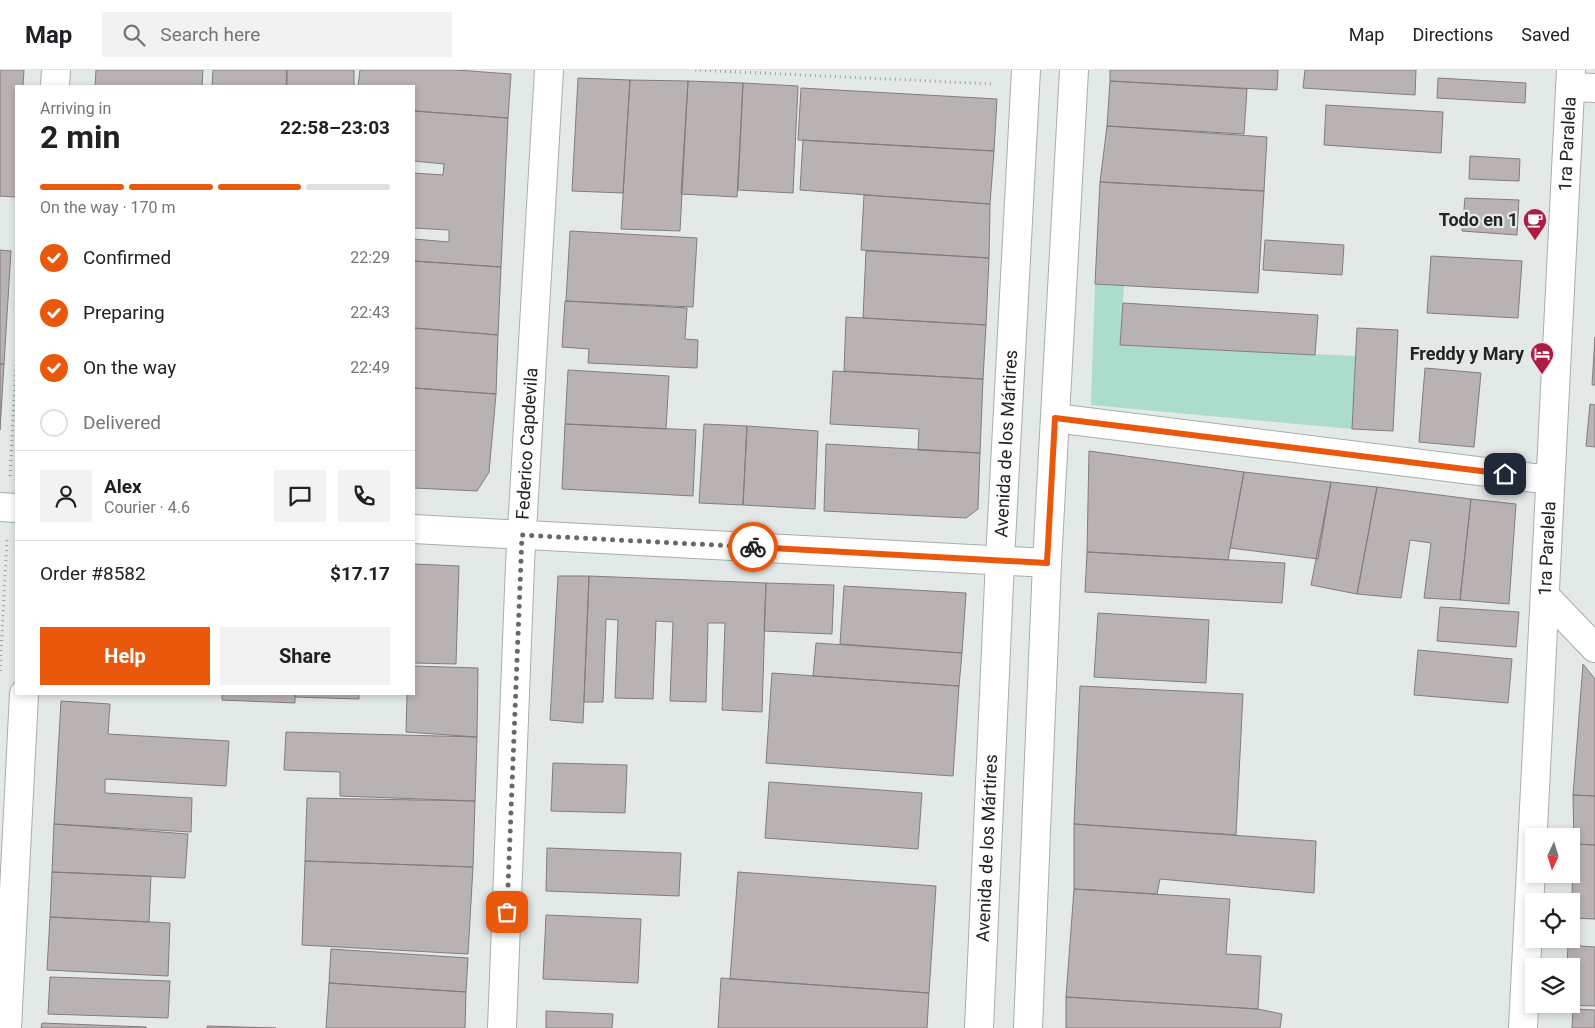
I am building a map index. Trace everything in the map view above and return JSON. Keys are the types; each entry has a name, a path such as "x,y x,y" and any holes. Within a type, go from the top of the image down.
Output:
{"street":[{"path":"55,85 56,70"},
{"name":"Federico Capdevila","path":"502,1028 522,535 549,70"},
{"name":"Avenida de los Mártires","path":"979,1028 1000,560 1026,70"},
{"path":"1028,1028 1047,563 1074,70"},
{"name":"1ra Paralela","path":"1523,1028 1550,480 1579,82"},
{"path":"1055,418 1550,480"},
{"path":"0,507 15,508"},
{"path":"415,529 1047,563"},
{"path":"1545,596 1595,648"},
{"path":"7,1028 24,695"}],"path":[{"path":"695,70 999,84"}],"green space":[{"path":"1095,284 1124,286 1120,345 1356,356 1352,429 1091,405"}],"building":[{"path":"0,70 24,70 23,85 15,85 15,197 0,196"},
{"path":"96,70 203,70 202,85 95,85"},
{"path":"213,70 287,70 286,85 212,85"},
{"path":"287,70 354,70 354,85 287,85"},
{"path":"360,70 456,70 511,74 508,118 415,111 415,85 358,85"},
{"path":"1110,70 1278,70 1277,90 1110,81"},
{"path":"1305,70 1416,70 1415,95 1303,88"},
{"path":"578,78 630,80 623,193 572,191"},
{"path":"1438,78 1526,83 1525,103 1437,98"},
{"path":"630,80 688,81 680,231 621,229"},
{"path":"688,81 743,83 737,197 681,194"},
{"path":"1110,81 1247,89 1244,134 1107,126"},
{"path":"743,83 798,86 793,193 738,190"},
{"path":"801,88 997,99 994,151 798,140"},
{"path":"1326,105 1443,112 1441,153 1324,145"},
{"path":"415,111 508,118 501,267 415,261 415,239 449,242 449,230 415,228 415,173 443,175 444,164 415,161"},
{"path":"1107,126 1267,137 1264,191 1100,182"},
{"path":"803,140 994,151 990,204 800,190"},
{"path":"1470,156 1520,159 1519,181 1469,179"},
{"path":"1100,182 1264,191 1258,293 1095,284"},
{"path":"864,195 990,204 989,258 861,250"},
{"path":"1465,198 1519,200 1517,235 1462,231"},
{"path":"570,231 697,238 693,307 566,301"},
{"path":"1265,240 1344,245 1342,275 1263,270"},
{"path":"0,250 11,251 4,364 0,364"},
{"path":"866,251 989,258 986,325 863,318"},
{"path":"1431,256 1522,261 1518,318 1427,313"},
{"path":"415,261 501,267 498,335 415,328"},
{"path":"565,301 687,308 685,339 698,340 697,368 588,363 589,349 562,347"},
{"path":"1123,303 1318,315 1315,355 1120,345"},
{"path":"846,317 986,325 983,379 844,371"},
{"path":"415,328 498,335 496,394 415,388"},
{"path":"1357,328 1398,330 1393,431 1352,429"},
{"path":"1595,337 1595,385 1592,385"},
{"path":"0,364 4,364 0,430"},
{"path":"1425,368 1481,373 1474,447 1419,442"},
{"path":"568,370 669,376 666,429 565,424"},
{"path":"833,371 983,379 980,453 918,450 919,429 830,424"},
{"path":"415,388 496,394 489,472 477,491 415,488"},
{"path":"1590,404 1595,405 1595,447 1586,446"},
{"path":"565,424 696,430 693,496 562,489"},
{"path":"704,424 747,426 743,505 699,503"},
{"path":"747,426 818,431 815,509 743,505"},
{"path":"826,444 980,453 978,509 966,518 824,511"},
{"path":"1089,451 1244,472 1228,560 1087,552"},
{"path":"1244,472 1331,482 1318,559 1230,548"},
{"path":"1331,482 1377,487 1357,594 1311,585"},
{"path":"1377,487 1471,499 1460,600 1424,598 1431,543 1410,540 1401,598 1357,594"},
{"path":"1471,499 1516,504 1509,604 1460,600"},
{"path":"1087,552 1285,563 1282,603 1085,592"},
{"path":"415,564 459,566 456,664 415,663"},
{"path":"558,576 589,576 583,723 550,720"},
{"path":"589,576 766,583 762,712 722,710 725,623 708,623 706,702 670,701 673,622 656,621 653,699 615,698 618,620 606,619 603,702 584,702"},
{"path":"766,583 834,585 832,634 764,631"},
{"path":"844,586 966,593 962,653 840,644"},
{"path":"1440,607 1519,612 1516,647 1437,641"},
{"path":"1098,613 1209,620 1206,683 1094,677"},
{"path":"816,643 962,653 959,686 813,676"},
{"path":"1418,650 1512,659 1508,703 1414,695"},
{"path":"1583,664 1595,679 1595,796 1573,795"},
{"path":"415,666 478,668 477,737 406,732 407,695 415,695"},
{"path":"772,673 959,686 953,776 766,763"},
{"path":"1080,686 1243,694 1236,835 1074,824"},
{"path":"222,695 295,695 295,703 222,700"},
{"path":"295,695 359,695 359,699 295,697"},
{"path":"61,701 110,704 108,734 229,741 226,786 105,779 105,793 192,798 191,832 54,824"},
{"path":"286,732 477,737 475,801 340,796 340,772 284,770"},
{"path":"553,763 627,765 625,813 551,811"},
{"path":"769,782 922,793 918,849 765,838"},
{"path":"1573,795 1595,796 1595,845 1580,844 1580,828 1574,828"},
{"path":"307,798 475,801 473,867 305,861"},
{"path":"54,824 188,834 185,878 52,872"},
{"path":"1074,824 1316,841 1314,893 1160,879 1157,894 1074,889"},
{"path":"1580,844 1595,845 1595,919 1580,918 1580,893 1572,893 1572,883 1580,883"},
{"path":"547,848 681,853 679,896 546,891"},
{"path":"305,861 473,867 468,954 302,945"},
{"path":"52,872 151,876 149,922 50,917"},
{"path":"738,872 936,886 929,993 730,979"},
{"path":"1074,889 1230,899 1226,954 1261,956 1258,1009 1066,997"},
{"path":"546,915 641,919 638,983 543,979"},
{"path":"50,917 170,923 168,976 47,970"},
{"path":"1580,946 1595,947 1595,1006 1580,1006 1580,958 1567,958 1568,948 1580,948"},
{"path":"331,949 468,958 466,992 329,983"},
{"path":"50,977 170,981 168,1018 48,1014"},
{"path":"721,978 929,993 927,1028 718,1028"},
{"path":"329,983 466,992 465,1028 326,1028"},
{"path":"1066,997 1258,1009 1282,1014 1280,1028 1066,1028"},
{"path":"1580,1009 1595,1010 1595,1028 1572,1028 1573,1013 1580,1013"},
{"path":"546,1011 613,1014 612,1028 546,1028"},
{"path":"42,1023 146,1027 146,1028 41,1028"},
{"path":"207,1026 276,1028 207,1028"}],"way so far":[{"path":"507,912 522,535 753,547"}],"place":[{"name":"Todo en 1","path":"1535,241"},
{"name":"Freddy y Mary","path":"1542,375"}],"route":[{"path":"753,547 1047,563 1055,418 1505,474"}]}
